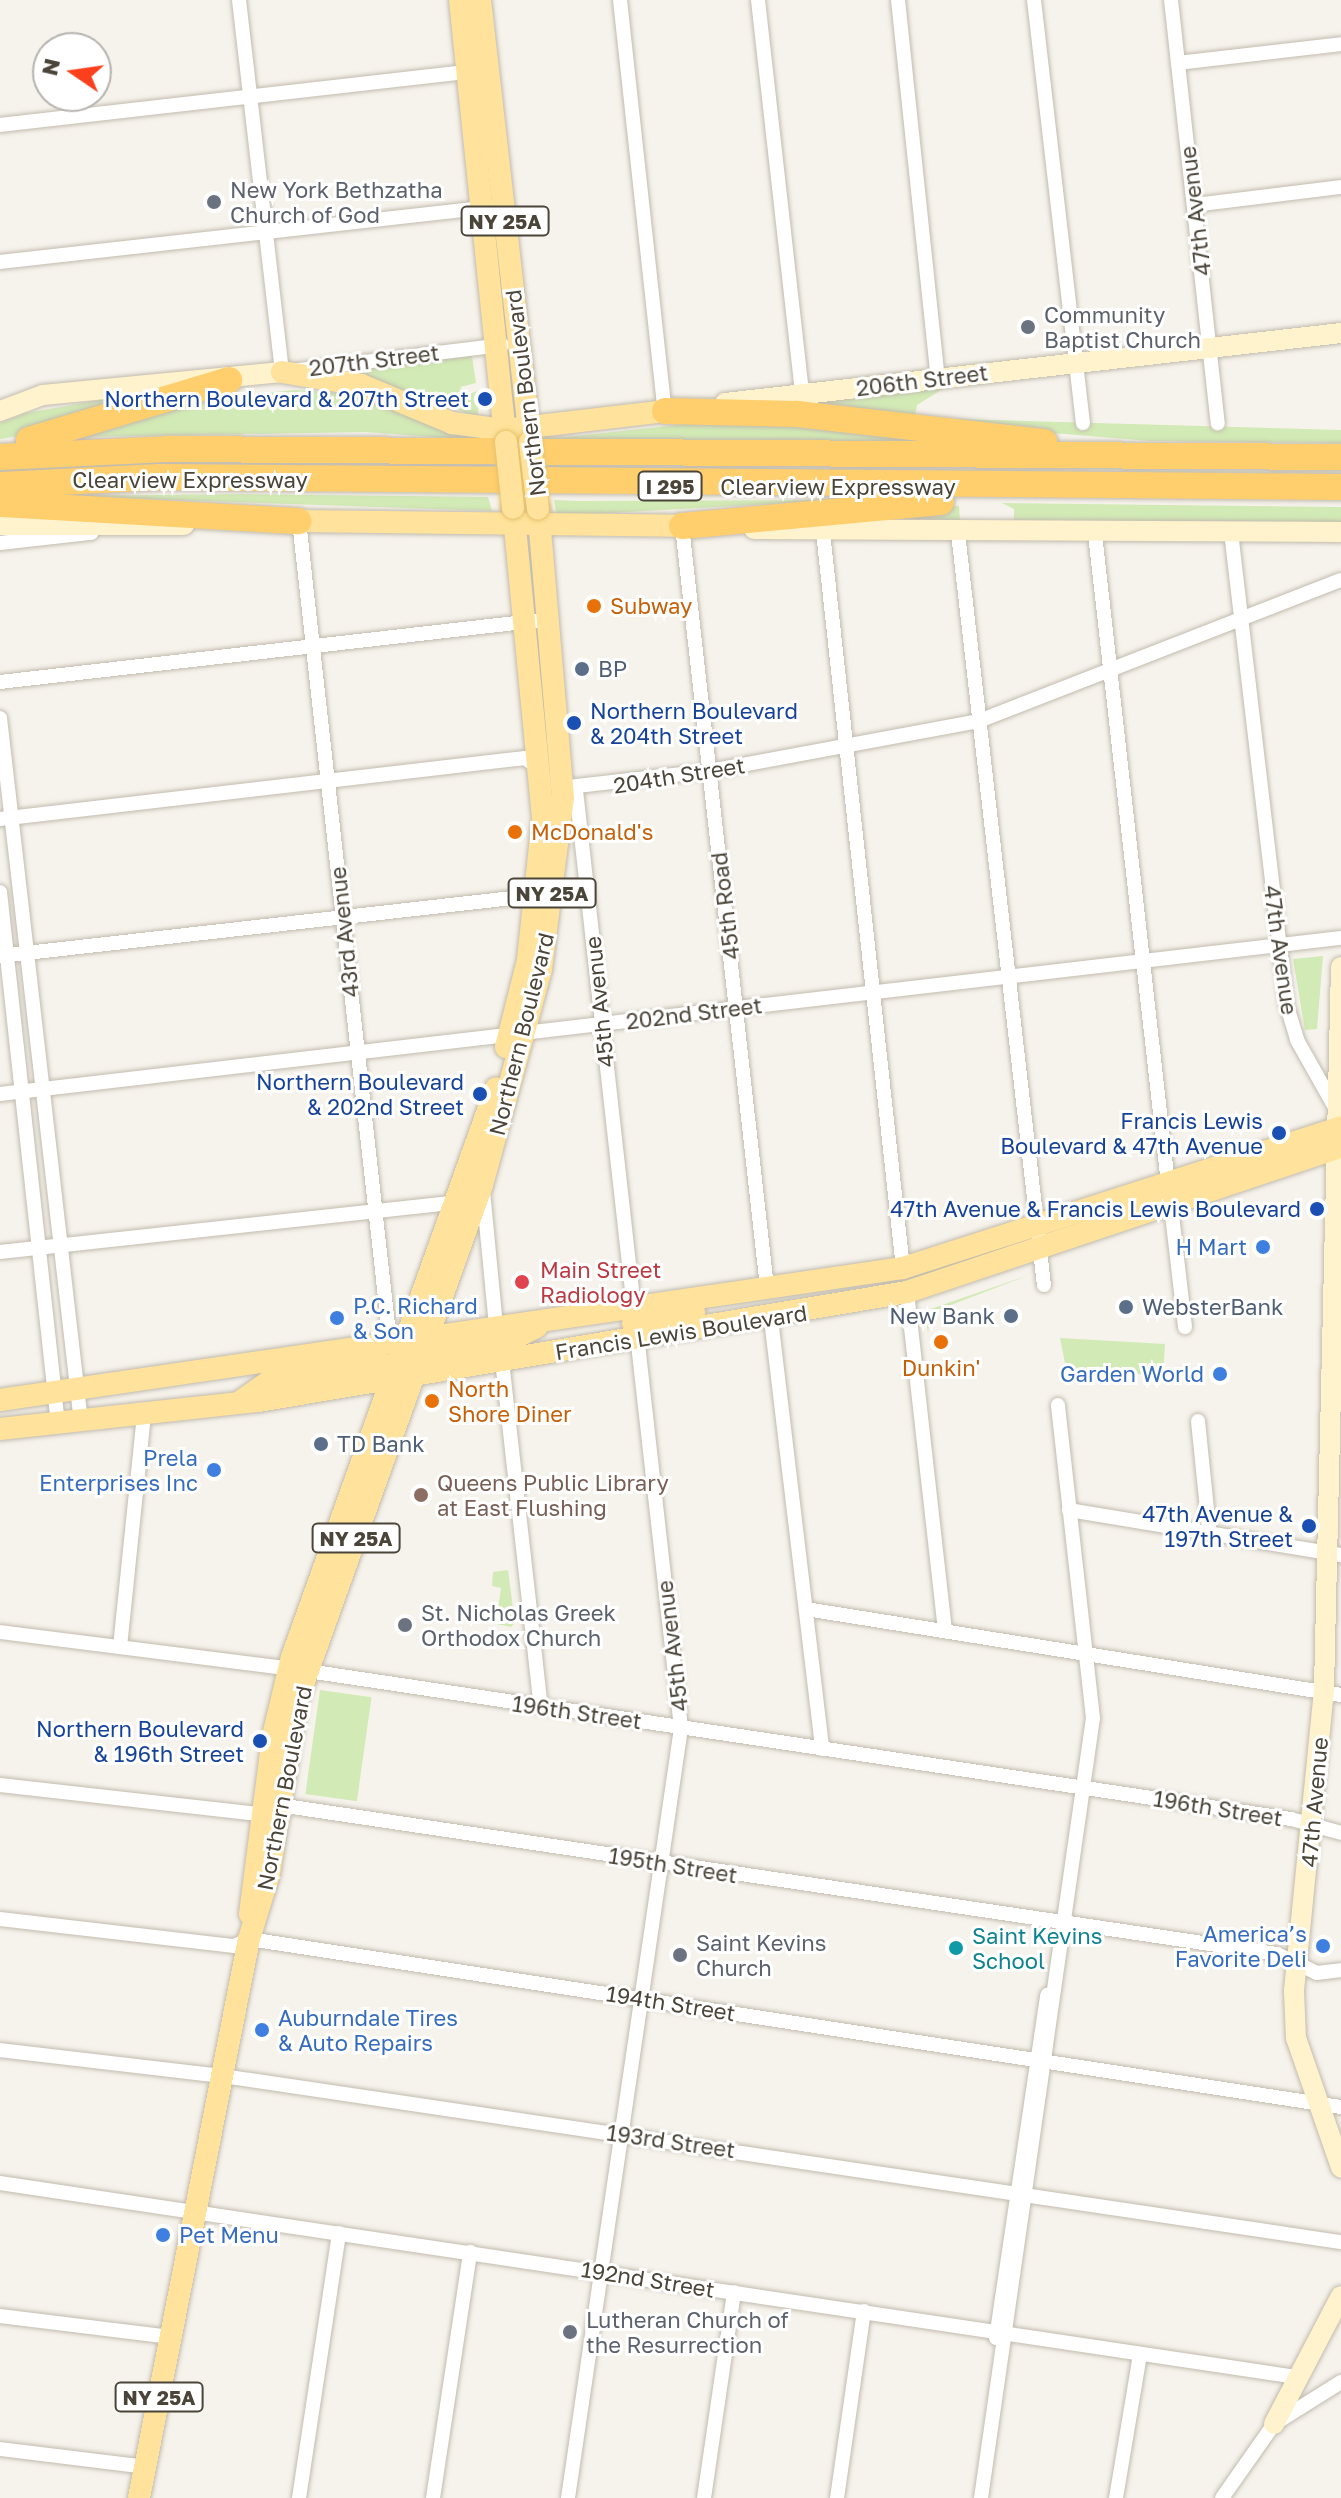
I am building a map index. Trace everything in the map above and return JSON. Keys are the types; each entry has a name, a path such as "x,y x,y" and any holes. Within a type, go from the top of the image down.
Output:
{"highway":[{"path":"0,445 64,434 229,380"},
{"path":"665,411 797,414 1228,455"},
{"name":"Clearview Expressway","path":"0,457 167,449 1341,457"},
{"name":"Clearview Expressway","path":"0,485 201,477 1102,488 1341,487"},
{"path":"682,526 1102,488"},
{"path":"0,504 299,521"}],"main road":[{"name":"Northern Boulevard","path":"408,1355 482,1185 517,1035 543,895 553,817 569,788 550,619 505,436 496,345 492,207 469,0"},
{"name":"Northern Boulevard","path":"492,207 519,342 529,435 526,622 541,770 553,817"},
{"name":"206th Street","path":"282,372 361,385 452,423 505,436 529,435 665,411"},
{"name":"Clearview Expressway","path":"299,521 527,519"},
{"path":"527,519 682,526"},
{"name":"Northern Boulevard","path":"269,1812 273,1736 517,1035 528,960 543,895"},
{"name":"Francis Lewis Boulevard","path":"0,1429 237,1404 496,1326 547,1321 771,1319 907,1292 1038,1240 1337,1137"},
{"name":"Francis Lewis Boulevard","path":"0,1400 408,1355 502,1361 767,1287 903,1268 1038,1240"},
{"path":"408,1355 507,1342 547,1321"},
{"name":"Northern Boulevard","path":"139,2498 223,2076 297,1666"}],"street":[{"path":"239,0 282,372"},
{"path":"620,0 665,411"},
{"path":"758,0 802,393"},
{"path":"898,0 938,378"},
{"path":"1034,0 1083,423"},
{"name":"47th Avenue","path":"1171,0 1218,423"},
{"path":"1178,63 1341,44"},
{"path":"0,125 478,70"},
{"path":"1194,205 1341,187"},
{"path":"0,262 492,207"},
{"name":"206th Street","path":"665,411 1341,333"},
{"name":"207th Street","path":"229,380 519,342"},
{"path":"0,399 229,380"},
{"path":"0,411 43,395"},
{"name":"Clearview Expressway","path":"0,543 128,527 299,521"},
{"name":"43rd Avenue","path":"299,521 375,1210 408,1355"},
{"path":"0,525 128,527"},
{"name":"Clearview Expressway","path":"682,526 823,532 1341,532"},
{"name":"45th Road","path":"682,526 767,1287"},
{"path":"823,532 844,748 903,1268"},
{"name":"47th Avenue","path":"1231,532 1278,945 1297,1040 1333,1104 1337,1137 1333,1692 1312,1827 1296,1965 1296,2038 1341,2167"},
{"path":"958,533 1044,1285"},
{"path":"1095,534 1185,1327"},
{"name":"204th Street","path":"569,788 709,771 979,721 1111,674 1341,580"},
{"path":"0,682 550,619"},
{"path":"0,718 5,819 26,954 78,1390 70,1423"},
{"path":"5,819 525,758 569,788"},
{"name":"45th Avenue","path":"568,2498 681,1728 601,1024 569,788"},
{"path":"0,892 4,956 55,1393 70,1423"},
{"path":"4,956 543,895"},
{"name":"202nd Street","path":"0,1094 1341,938"},
{"path":"1333,1104 1340,977"},
{"path":"482,1185 496,1326"},
{"path":"0,1252 457,1202"},
{"path":"907,1292 945,1629"},
{"path":"771,1319 822,1749"},
{"path":"502,1361 541,1707"},
{"path":"972,2498 982,2460 1002,2332 1093,1718 1058,1405"},
{"path":"120,1647 144,1416"},
{"path":"1198,1421 1209,1530"},
{"path":"1069,1510 1209,1530 1334,1553"},
{"path":"806,1609 1086,1650 1333,1692"},
{"name":"196th Street","path":"0,1632 297,1666 541,1707 1084,1788 1341,1833"},
{"name":"195th Street","path":"0,1785 269,1812 663,1863 1277,1954 1296,1965 1341,1970"},
{"name":"194th Street","path":"0,1919 234,1946 249,1939 1042,2058 1341,2107"},
{"name":"193rd Street","path":"0,2050 223,2076 1341,2242"},
{"name":"192nd Street","path":"0,2183 197,2209 1296,2377"},
{"path":"299,2498 339,2233"},
{"path":"433,2498 470,2252"},
{"path":"704,2498 734,2292"},
{"path":"1222,2498 1274,2424 1341,2296"},
{"path":"837,2498 864,2311"},
{"path":"0,2316 171,2337"},
{"path":"1116,2498 1140,2354"},
{"path":"1274,2424 1338,2387"},
{"path":"0,2449 146,2467"},
{"path":"981,2498 982,2460"}],"green space":[{"path":"472,356 476,383 460,387 467,395 479,390 478,417 344,370"},
{"path":"949,385 917,405 914,421 800,401"},
{"path":"294,390 356,394 476,440 365,432 73,437 210,399"},
{"path":"147,392 57,430 0,439 0,423 26,413"},
{"path":"733,419 943,442 548,439"},
{"path":"956,419 1341,430 1341,443 1150,441 957,425"},
{"path":"241,494 488,497 492,511 62,496"},
{"path":"554,500 579,501 841,500 557,516"},
{"path":"1002,503 1341,507 1341,523 1014,520 1014,509"},
{"path":"959,506 960,521 822,519 910,507"},
{"path":"1323,956 1317,1029 1305,1030 1293,959"},
{"path":"1029,1275 930,1313 928,1334 925,1311"},
{"path":"1060,1338 1165,1344 1163,1376 1066,1368"},
{"path":"508,1570 515,1623 511,1627 496,1624 501,1588 492,1586 493,1572"},
{"path":"320,1690 371,1697 357,1801 305,1794"}],"place":[{"name":"New York Bethzatha Church of God","path":"214,202"},
{"name":"Community Baptist Church","path":"1028,327"},
{"name":"Northern Boulevard & 207th Street","path":"485,399"},
{"name":"Subway","path":"594,606"},
{"name":"BP","path":"582,669"},
{"name":"Northern Boulevard & 204th Street","path":"574,723"},
{"name":"McDonald's","path":"515,832"},
{"name":"Northern Boulevard & 202nd Street","path":"480,1094"},
{"name":"Francis Lewis Boulevard & 47th Avenue","path":"1279,1133"},
{"name":"47th Avenue & Francis Lewis Boulevard","path":"1317,1209"},
{"name":"H Mart","path":"1263,1247"},
{"name":"Main Street Radiology","path":"522,1282"},
{"name":"WebsterBank","path":"1126,1307"},
{"name":"New Bank","path":"1011,1316"},
{"name":"P.C. Richard & Son","path":"337,1318"},
{"name":"Dunkin'","path":"941,1342"},
{"name":"Garden World","path":"1220,1374"},
{"name":"North Shore Diner","path":"432,1401"},
{"name":"TD Bank","path":"321,1444"},
{"name":"Prela Enterprises Inc","path":"214,1470"},
{"name":"Queens Public Library at East Flushing","path":"421,1495"},
{"name":"47th Avenue & 197th Street","path":"1309,1526"},
{"name":"St. Nicholas Greek Orthodox Church","path":"405,1625"},
{"name":"Northern Boulevard & 196th Street","path":"260,1741"},
{"name":"America’s Favorite Deli","path":"1323,1946"},
{"name":"Saint Kevins School","path":"956,1948"},
{"name":"Saint Kevins Church","path":"680,1955"},
{"name":"Auburndale Tires & Auto Repairs","path":"262,2030"},
{"name":"Pet Menu","path":"163,2235"},
{"name":"Lutheran Church of the Resurrection","path":"570,2332"}]}
